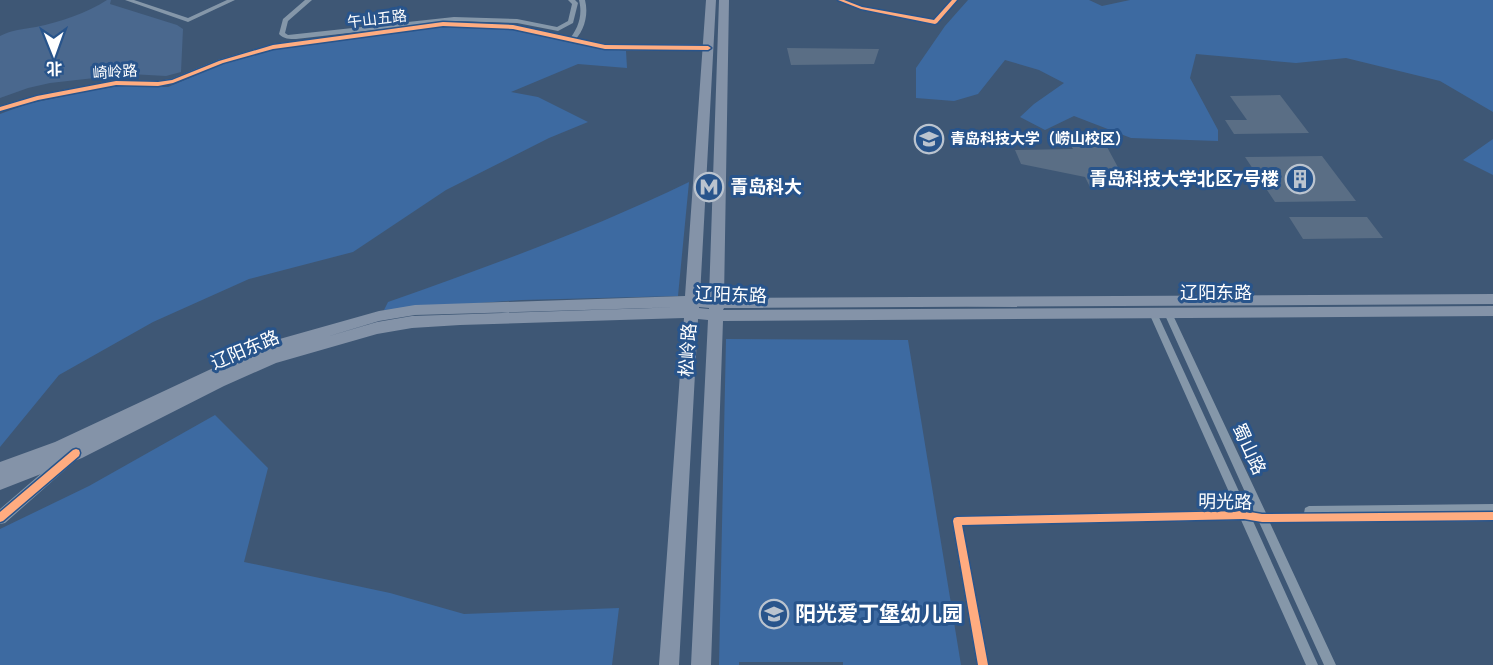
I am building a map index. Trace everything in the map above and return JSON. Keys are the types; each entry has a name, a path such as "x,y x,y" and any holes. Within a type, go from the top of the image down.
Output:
{"main road":[{"name":"松岭路","path":"669,665 711,0"},
{"name":"松岭路","path":"700,665 716,310 724,0"},
{"name":"辽阳东路","path":"716,310 1493,299"},
{"name":"辽阳东路","path":"0,469 61,447 218,370 274,346 379,316 415,310 464,307 692,307 716,310 1160,313 1493,310"},
{"name":"辽阳东路","path":"0,482 76,453 218,382 272,358 377,328 412,322 692,307"}],"street":[{"path":"128,0 188,20 232,0"},
{"path":"309,0 285,20 282,34 287,37 296,37 469,18 517,21 558,29 571,22 575,3 571,0"},
{"path":"571,40 580,32 584,4 582,0"},
{"path":"840,0 861,8 935,22 955,0"},
{"path":"861,8 867,0"},
{"name":"午山五路","path":"196,72 273,47 443,24 513,27 571,40 626,48 708,48"},
{"name":"崎岭路","path":"0,109 75,90 116,83 158,84 196,72"},
{"name":"蜀山路","path":"1160,313 1261,515 1330,665"},
{"name":"蜀山路","path":"1160,313 1245,515 1312,665"},
{"path":"0,518 76,453"},
{"name":"明光路","path":"1261,515 1493,509"},
{"name":"明光路","path":"983,665 957,521 1245,515 1493,516"}],"shaded area":[{"path":"111,0 110,4 177,25 183,29 181,72 166,76 130,74 50,83 0,98 0,36 64,20"},
{"path":"968,0 1089,0 1102,6 1130,0 1493,0 1493,112 1440,81 1346,58 1296,63 1196,54 1190,78 1218,130 1218,141 1131,138 1074,116 1045,130 1020,117 1064,83 1039,70 1005,60 978,94 954,101 916,98 916,68 945,26"},
{"path":"469,25 533,32 576,44 626,51 627,68 578,64 511,92 538,97 588,122 549,138 446,190 353,252 249,279 153,322 59,375 0,447 0,114 27,104 119,86 168,87 225,63 264,51 442,26"},
{"path":"1493,139 1493,175 1463,160"},
{"path":"689,182 678,296 522,300 384,310 388,302 578,231"},
{"path":"726,339 908,340 961,665 739,662 739,665 719,665"},
{"path":"215,415 268,468 244,562 390,593 464,614 619,608 612,665 0,665 0,529 89,486"}],"building":[{"path":"787,48 879,49 874,64 791,65"},
{"path":"1280,95 1309,133 1234,134 1225,120 1247,120 1230,96"},
{"path":"1106,145 1128,186 1090,187 1085,177 1021,164 1015,150 1073,149 1071,146"},
{"name":"青岛科技大学北区7号楼","path":"1322,156 1356,201 1275,202 1245,157"},
{"path":"1289,217 1367,217 1383,238 1303,239"}],"cycle path":[{"path":"840,0 861,8 935,22 955,0"},
{"path":"0,109 37,98 116,83 158,84 173,81 221,62 273,47 443,24 513,27 605,47 708,48"},
{"path":"0,518 76,453"},
{"path":"983,665 957,521 1244,515 1262,518 1493,516"}],"place":[{"name":"青岛科技大学（崂山校区）","path":"929,139"},
{"name":"青岛科技大学北区7号楼","path":"1300,179"},
{"name":"青岛科大","path":"709,187"},
{"name":"阳光爱丁堡幼儿园","path":"774,614"}]}
